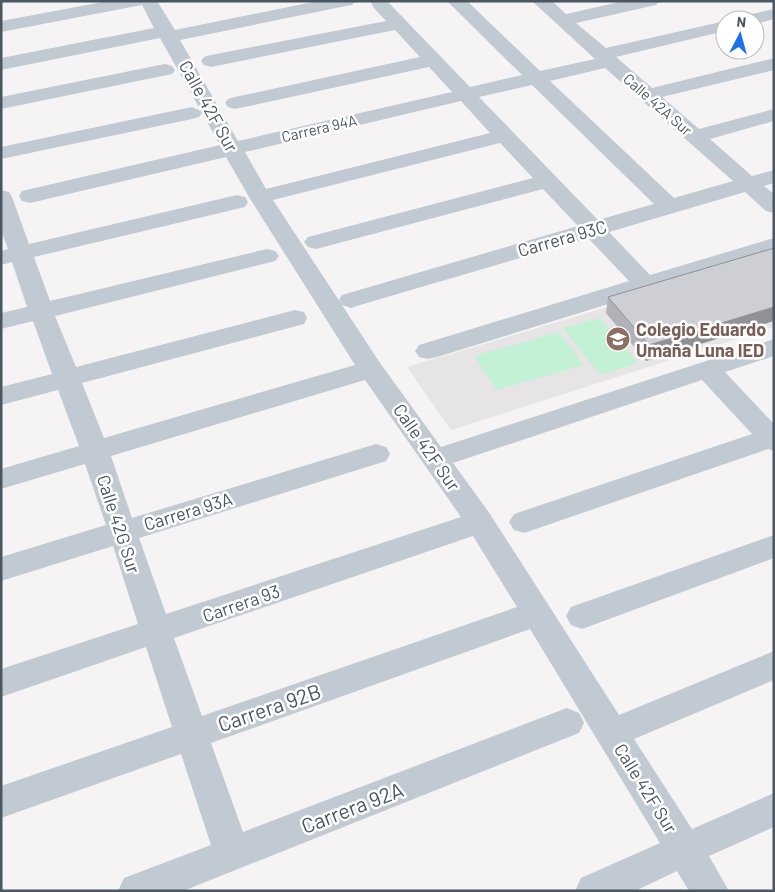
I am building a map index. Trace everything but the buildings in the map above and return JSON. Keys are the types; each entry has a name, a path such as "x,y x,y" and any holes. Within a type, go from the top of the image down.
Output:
{"street":[{"path":"1,27 138,1"},
{"name":"Calle 42F Sur","path":"148,1 233,148 249,199 480,522 710,891"},
{"path":"1,64 346,1"},
{"path":"456,1 670,206"},
{"name":"Calle 42A Sur","path":"542,1 774,206"},
{"path":"563,20 650,1"},
{"path":"379,3 646,285"},
{"path":"211,61 399,24"},
{"name":"Carrera 94A","path":"9,199 537,78 715,29"},
{"path":"234,103 433,60"},
{"path":"648,95 774,64"},
{"path":"1,103 165,70"},
{"path":"1,153 192,112"},
{"path":"695,136 774,116"},
{"path":"11,255 249,199 505,135"},
{"name":"Carrera 93C","path":"351,300 774,176"},
{"path":"316,242 547,181"},
{"name":"Calle 42G Sur","path":"9,199 11,255 41,311 95,451 232,854"},
{"path":"428,351 774,245"},
{"path":"1,321 267,256"},
{"path":"1,396 295,318"},
{"path":"435,459 774,347"},
{"path":"1,479 371,369"},
{"path":"524,522 773,439 706,369"},
{"name":"Carrera 93A","path":"1,569 376,454"},
{"name":"Carrera 93","path":"1,683 480,522"},
{"path":"582,616 774,546"},
{"name":"Carrera 92B","path":"1,802 537,613"},
{"path":"612,734 774,665"},
{"name":"Carrera 92A","path":"137,891 567,723"},
{"path":"594,891 774,810"}],"shaded area":[{"name":"Colegio Eduardo Umaña Luna IED","path":"774,257 774,327 451,430 407,367"}],"green space":[{"path":"600,318 638,363 600,375 563,328"},
{"path":"559,332 584,365 497,390 474,356"}],"place":[{"name":"Colegio Eduardo Umaña Luna IED","path":"618,339"}]}
